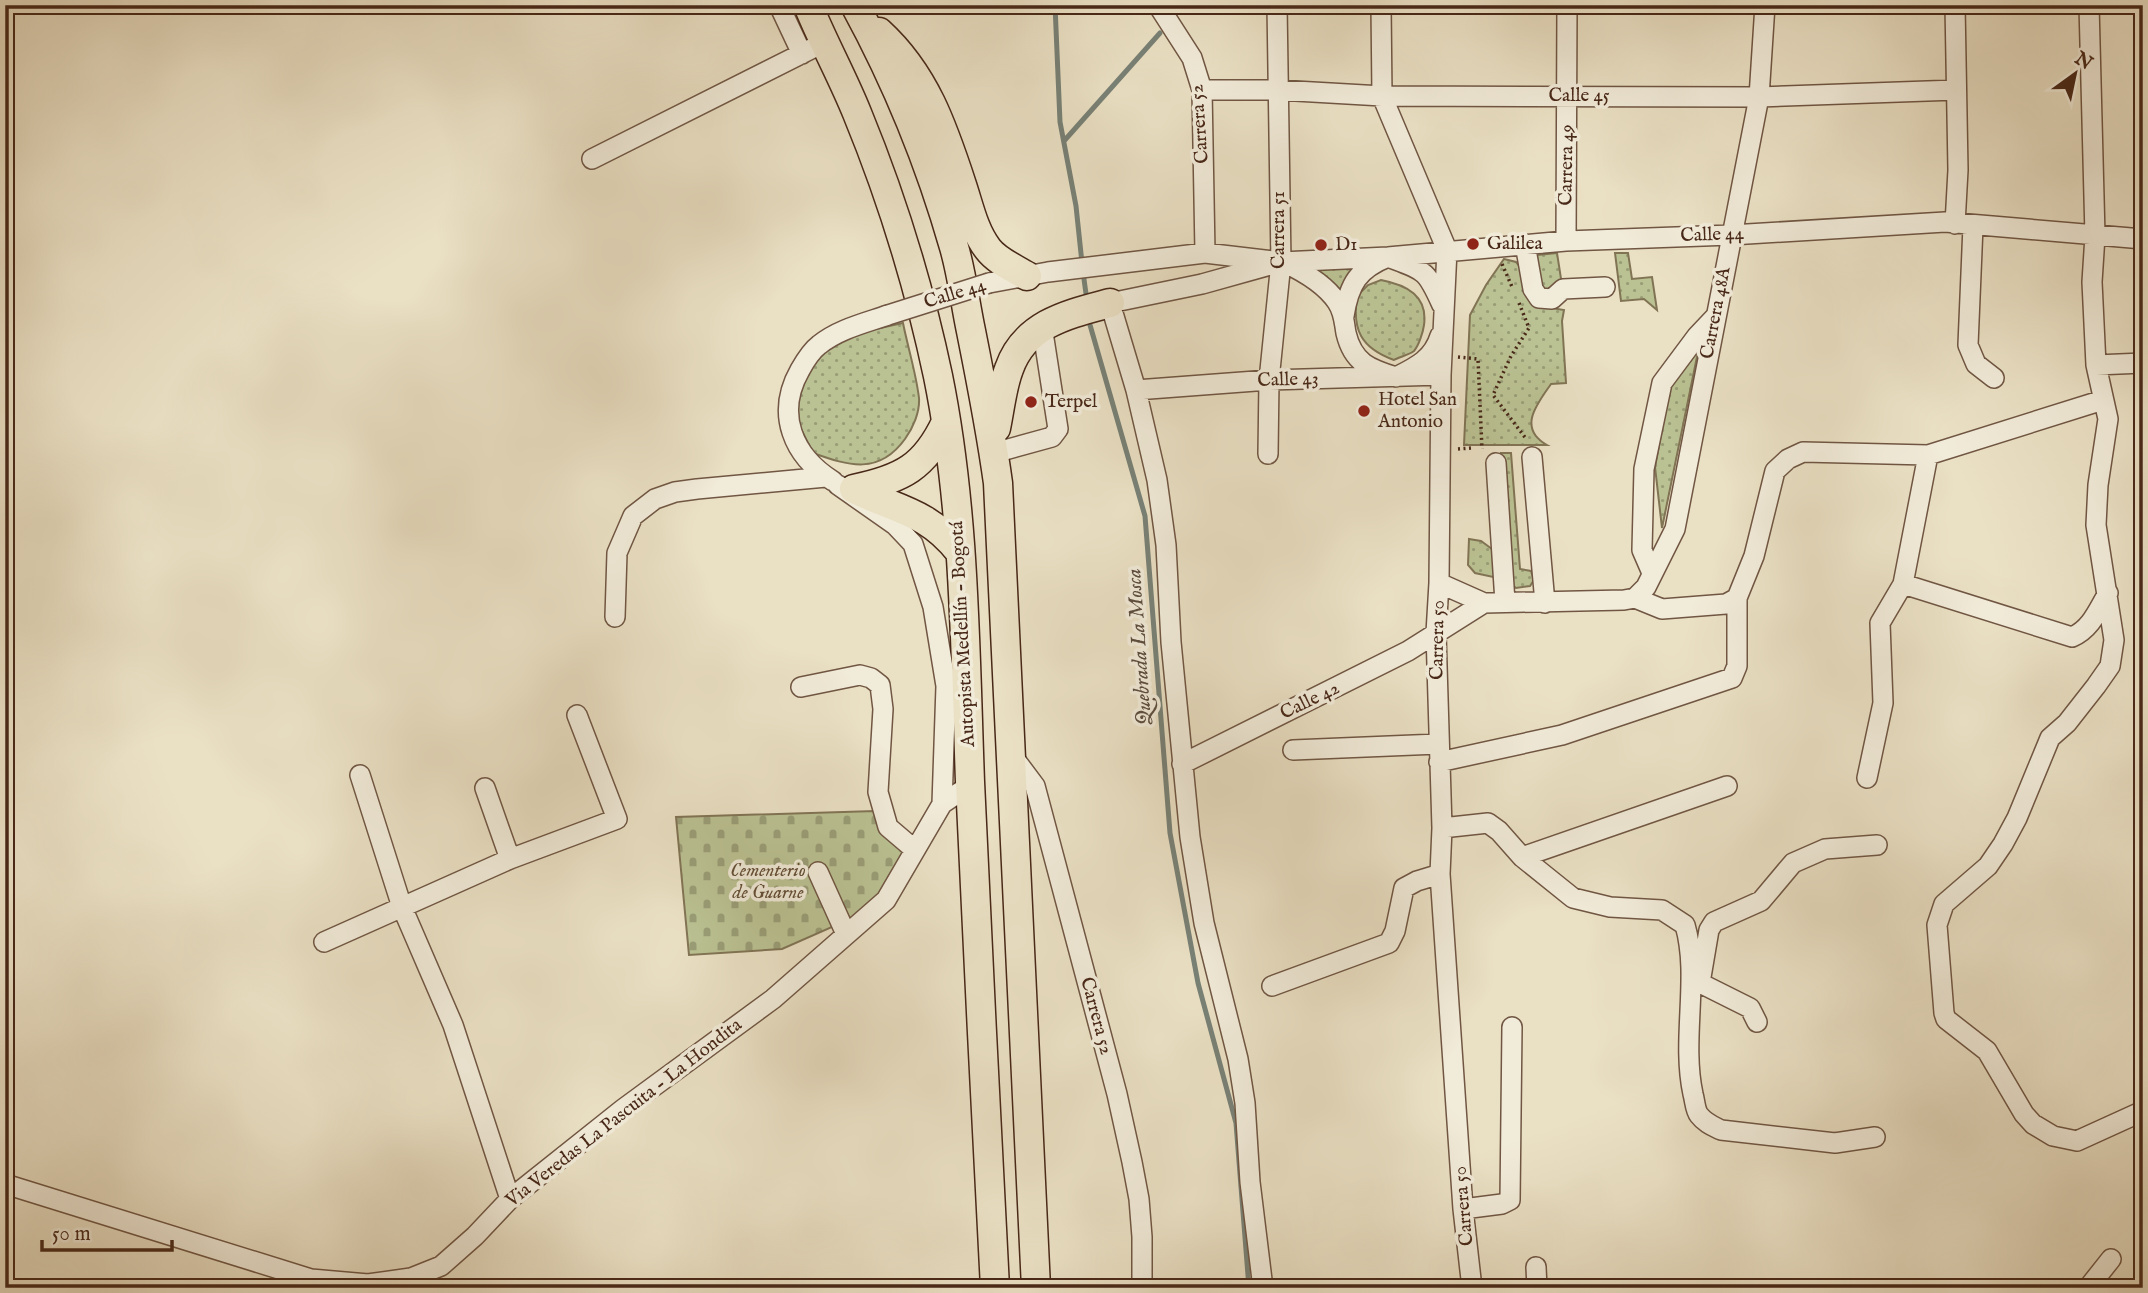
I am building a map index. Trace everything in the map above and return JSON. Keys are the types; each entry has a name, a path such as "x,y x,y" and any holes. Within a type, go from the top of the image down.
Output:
{"highway":[{"name":"Autopista Medellín - Bogotá","path":"808,5 813,48 840,72 904,244 930,341 946,422 964,612 995,1288"},
{"path":"858,10 911,65 944,129 981,239 998,259 1038,274"},
{"path":"858,10 905,109 943,210 955,250 993,449 1001,523 1036,1288"},
{"path":"993,449 1008,370 1016,352 1028,337 1049,323 1106,304"},
{"path":"840,484 876,485 906,472 931,451 946,422"},
{"path":"840,484 918,515 939,528 959,551"}],"street":[{"path":"592,159 813,48 779,5"},
{"name":"Carrera 52","path":"1158,5 1192,58 1202,90 1205,253"},
{"name":"Carrera 51","path":"1268,454 1269,380 1281,262 1277,5"},
{"name":"Carrera 50","path":"1381,5 1382,96 1447,250 1441,365 1436,633 1442,828 1440,874 1463,1209 1472,1288"},
{"name":"Carrera 49","path":"1566,241 1567,5"},
{"name":"Carrera 48A","path":"1635,598 1646,587 1675,529 1759,97 1765,5"},
{"path":"1955,5 1958,170 1964,225 1968,345 1976,364 1994,377"},
{"path":"2089,5 2095,236 2092,282 2096,365 2108,419 2098,485 2096,525 2114,640 2110,666 2067,723 2050,738 2017,818 2003,844 1988,866 1944,904 1937,925 1946,1019 1987,1051 2024,1114 2033,1124 2053,1136 2077,1141 2143,1111"},
{"name":"Calle 45","path":"1202,90 1278,90 1382,96 1759,97 1956,90"},
{"name":"Calle 44","path":"942,804 946,686 933,607 913,544 895,525 804,458 791,432 788,416 797,375 817,347 834,334 989,283 1038,274 1205,253 1281,262 1388,257 1566,241 1731,235 1945,222 2143,239"},
{"path":"1525,244 1533,289 1539,299 1552,299 1563,289 1605,287"},
{"path":"1388,257 1429,276 1444,316 1437,346 1423,363 1396,377 1369,368 1355,354 1347,335 1344,316 1347,296 1356,278 1370,264 1388,257"},
{"path":"1281,262 1300,270 1324,287 1337,302 1344,316"},
{"name":"Calle 44","path":"1106,304 1202,284 1281,262"},
{"path":"1106,304 1136,390 1157,480 1166,545 1171,642 1190,837 1204,923 1242,1081 1250,1182 1263,1288"},
{"path":"1652,573 1642,550 1644,469 1662,383 1697,336 1715,317"},
{"path":"993,449 1052,437 1058,429 1049,323"},
{"path":"2096,365 2143,363"},
{"name":"Calle 43","path":"1136,390 1269,380 1396,377 1441,365"},
{"path":"1293,750 1439,753 1562,734 1732,678 1737,666 1737,598 1754,556 1775,471 1788,459 1802,452 1928,455 2103,400"},
{"path":"1533,452 1545,603"},
{"path":"1867,778 1883,703 1880,623 1903,584 1928,455"},
{"path":"1489,456 1505,602"},
{"path":"615,617 617,553 633,516 655,499 675,492 697,489 840,484"},
{"path":"1439,583 1485,603 1635,598 1662,609 1726,604 1737,598"},
{"path":"1903,584 2072,636 2081,633 2091,624 2108,593"},
{"name":"Calle 42","path":"1182,764 1408,651 1485,603"},
{"path":"801,687 860,675 871,678 880,685 883,709 878,792 888,827 915,850"},
{"path":"324,942 510,859 617,819 577,715"},
{"name":"Carrera 52","path":"1011,754 1035,786 1116,1094 1139,1199 1142,1288"},
{"path":"360,775 402,907 453,1025 510,1199"},
{"name":"Via Veredas La Pascuita - La Hondita","path":"5,1184 311,1279 368,1284 411,1278 441,1266 475,1236 510,1199 623,1109 773,999 886,900 942,804 970,785"},
{"path":"1522,857 1727,786"},
{"path":"485,788 510,859"},
{"path":"1442,828 1488,823 1499,831 1522,857 1573,898 1610,907 1662,910 1685,925 1691,945 1695,982 1690,1080 1697,1113 1707,1124 1721,1130 1835,1143 1875,1137"},
{"path":"1695,982 1709,930 1714,922 1761,901 1793,863 1825,849 1877,845"},
{"path":"818,872 846,934"},
{"path":"1272,986 1389,943 1395,931 1404,888 1440,874"},
{"path":"1695,982 1750,1008 1756,1022"},
{"path":"1463,1209 1502,1204 1510,1200 1512,1027"},
{"path":"2088,1288 2111,1259"},
{"path":"1536,1268 1536,1288"}],"path":[{"path":"1496,246 1529,328 1511,356 1493,395 1533,452"},
{"path":"1441,365 1478,359 1489,456"},
{"path":"1456,449 1471,448"}],"green space":[{"path":"1557,253 1562,285 1549,294 1540,289 1537,255"},
{"path":"1615,253 1628,253 1632,279 1652,277 1657,310 1644,299 1621,301"},
{"path":"1504,259 1516,262 1523,270 1523,290 1534,305 1564,310 1562,321 1566,383 1551,384 1532,416 1533,431 1547,445 1464,445 1470,315"},
{"path":"1360,264 1340,292 1305,265"},
{"path":"1381,280 1407,289 1423,306 1423,331 1416,348 1394,360 1366,343 1356,319 1357,296 1368,285"},
{"path":"903,323 919,398 915,420 905,439 885,458 874,463 851,464 813,453 794,415 799,383 814,357 843,336"},
{"path":"1699,347 1662,528 1655,467 1672,376"},
{"path":"1501,453 1511,453 1520,569 1531,571 1534,580 1530,586 1516,588 1511,584"},
{"path":"1469,539 1481,541 1492,549 1498,571 1493,577 1475,573 1468,565"},
{"name":"Cementerio de Guarne","path":"875,811 904,852 882,895 848,920 782,949 689,955 676,817"}],"waterway":[{"name":"Quebrada La Mosca","path":"1055,5 1060,122 1076,206 1082,263"},
{"path":"1180,9 1184,5"},
{"path":"1064,141 1160,33"},
{"name":"Quebrada La Mosca","path":"1083,272 1087,301"},
{"name":"Quebrada La Mosca","path":"1088,318 1145,516 1170,833 1198,983 1236,1123 1249,1288"}],"place":[{"name":"Galilea","path":"1473,244"},
{"name":"D1","path":"1321,245"},
{"name":"Terpel","path":"1031,402"},
{"name":"Hotel San Antonio","path":"1364,411"}]}
